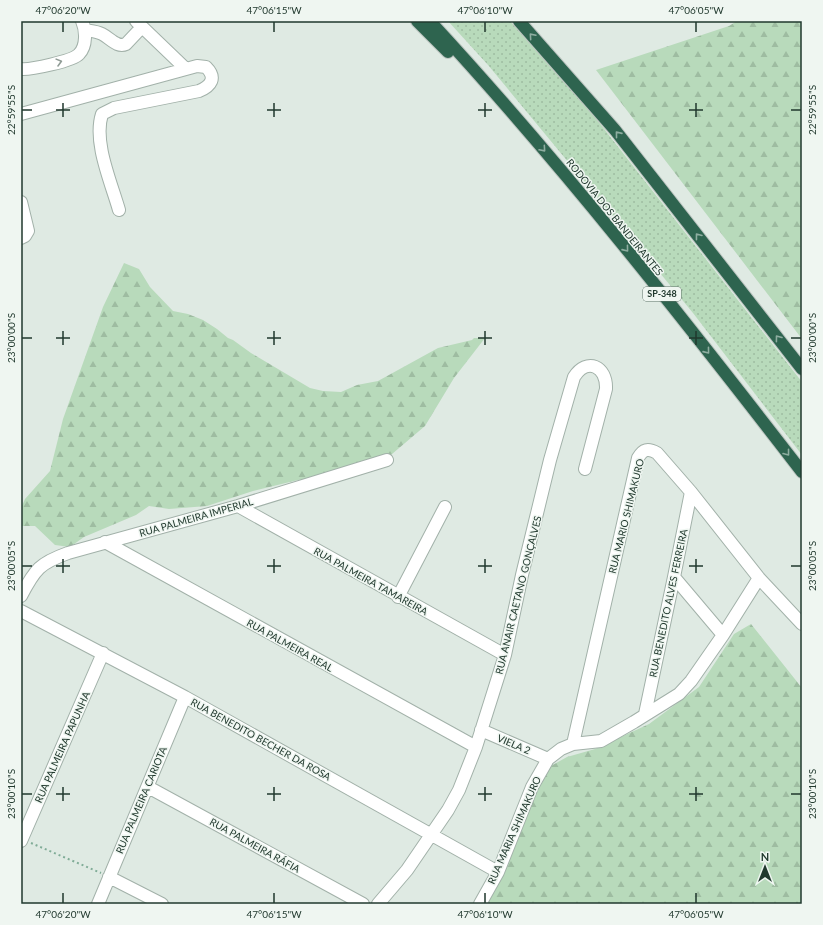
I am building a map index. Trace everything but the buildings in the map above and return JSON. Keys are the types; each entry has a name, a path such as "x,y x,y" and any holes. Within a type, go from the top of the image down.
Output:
{"highway":[{"path":"416,21 518,119"},
{"name":"RODOVIA DOS BANDEIRANTES","path":"430,21 557,164 732,381 802,472"},
{"path":"519,21 615,130 802,369"}],"street":[{"path":"21,69 50,64 73,58 79,54 84,46 84,26 118,45 122,45 126,44 139,24 186,69"},
{"path":"21,114 197,66 206,66 210,70 212,76 208,86 199,91 114,108 102,114 99,124 99,135 103,155 119,210"},
{"path":"21,202 28,231 25,236 21,238"},
{"name":"RUA ANAIR CAETANO GONÇALVES","path":"378,904 407,870 448,810 459,790 476,747 505,655 522,575 550,460 574,378 578,371 592,366 600,369 605,376 606,389 585,469"},
{"name":"RUA MARIO SHIMAKURO","path":"573,744 636,466 641,454 645,450 651,450 657,453 759,578 802,624"},
{"name":"RUA PALMEIRA IMPERIAL","path":"21,596 35,571 50,559 68,552 238,506 387,460"},
{"name":"RUA BENEDITO ALVES FERREIRA","path":"645,714 674,577 690,492"},
{"name":"RUA PALMEIRA TAMAREIRA","path":"238,506 398,597 505,655"},
{"path":"398,597 445,507"},
{"name":"RUA PALMEIRA REAL","path":"105,542 476,747"},
{"path":"674,577 723,635"},
{"name":"RUA MARIA SHIMAKURO","path":"480,904 498,872 532,787 548,759 560,749 573,744 601,741 679,694 723,635 759,578"},
{"name":"RUA BENEDITO BECHER DA ROSA","path":"21,611 185,697 431,833 498,872"},
{"name":"RUA PALMEIRA PAPUNHA","path":"21,840 103,653"},
{"name":"RUA PALMEIRA CARIOTA","path":"98,904 185,697"},
{"name":"VIELA 2","path":"481,730 548,759"},
{"name":"RUA PALMEIRA RÁFIA","path":"148,787 363,904"},
{"path":"109,877 162,904"}],"path":[{"path":"21,840 109,877"}],"green space":[{"path":"448,21 510,21 594,116 802,382 802,455 693,313 488,65"},
{"path":"737,21 802,21 802,339 596,70 729,26"},
{"path":"124,263 139,269 150,287 173,311 188,314 203,320 251,353 310,388 323,391 341,392 357,385 378,381 438,348 472,340 474,338 485,338 454,378 425,426 385,460 350,474 298,480 253,491 207,506 169,509 149,506 136,515 84,537 70,547 55,545 35,526 21,526 21,508 25,499 50,471 63,419 103,307"},
{"path":"751,624 802,688 802,904 489,904 489,894 549,767 567,757 595,749 649,724 699,687 734,634"}]}
